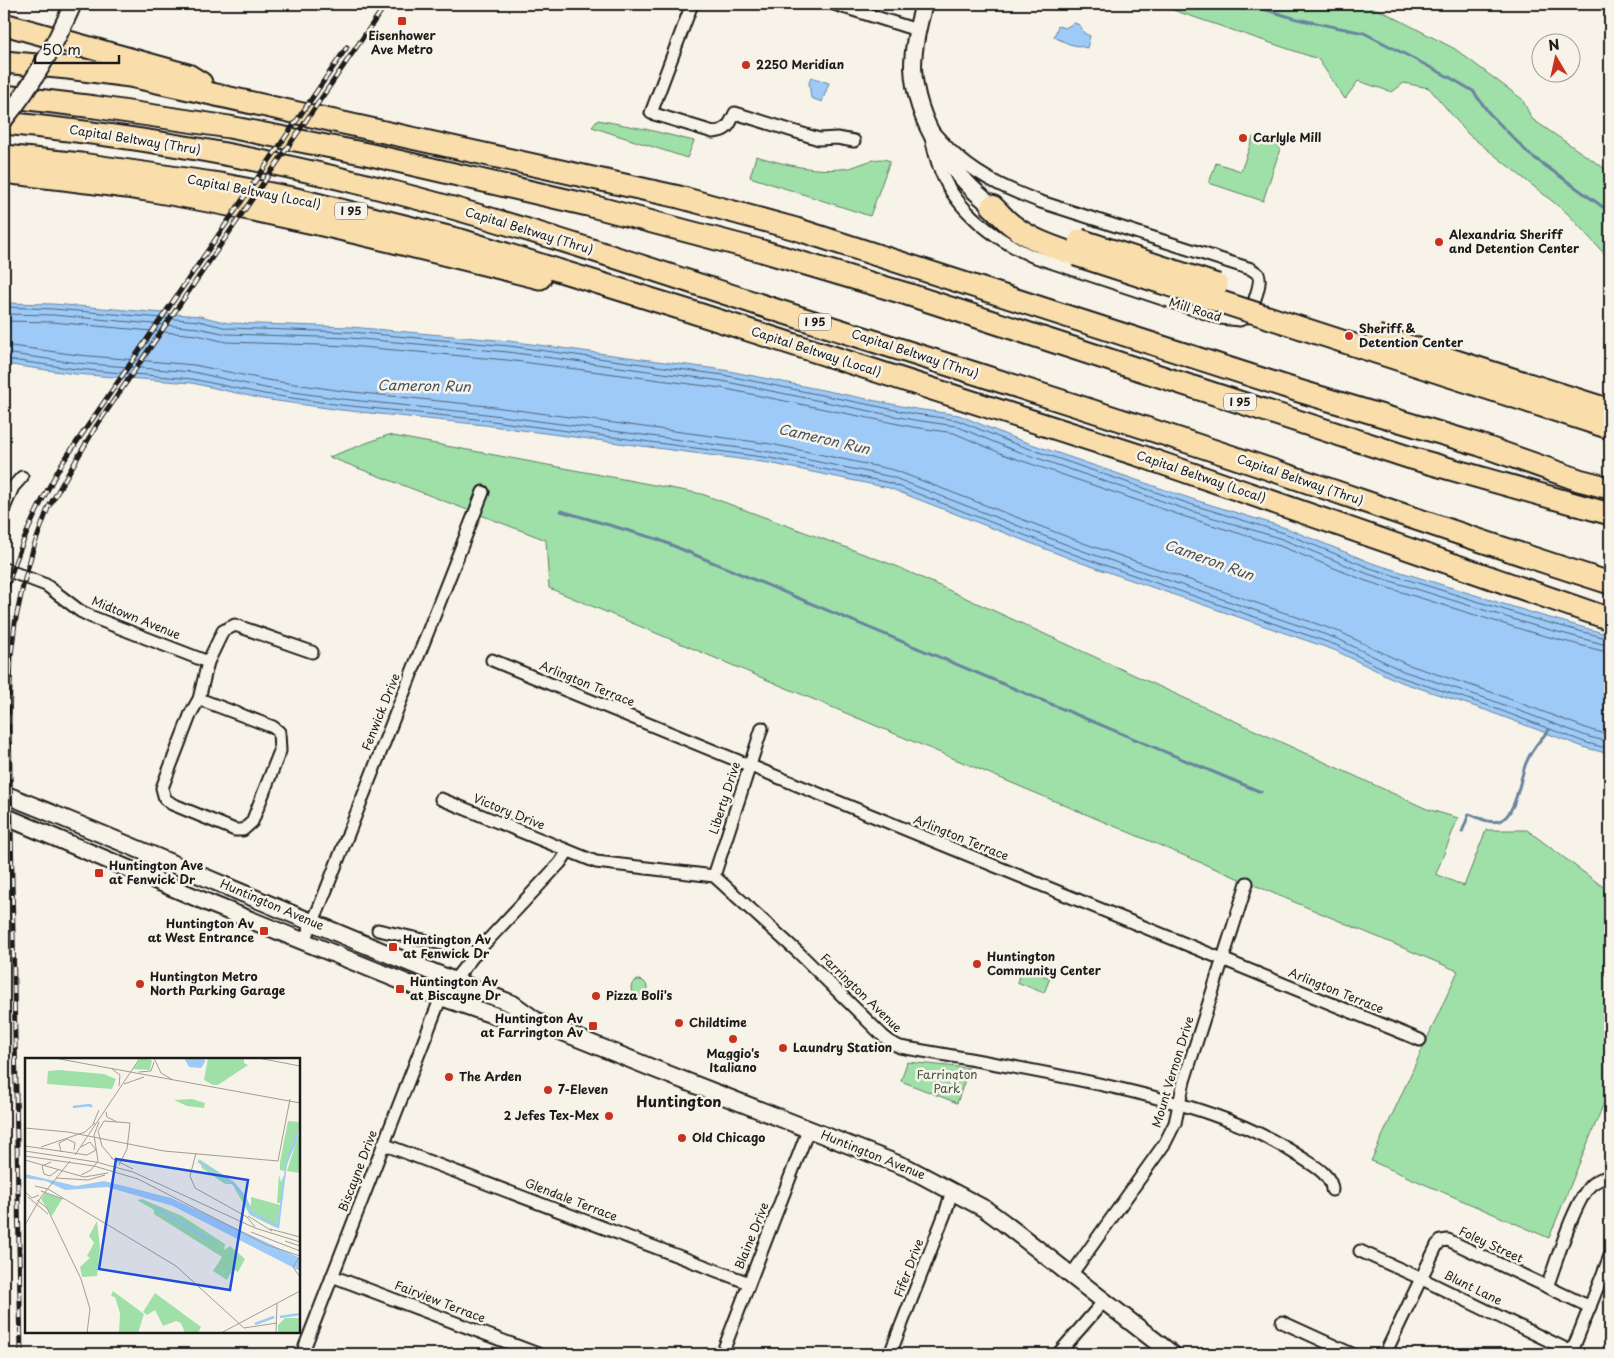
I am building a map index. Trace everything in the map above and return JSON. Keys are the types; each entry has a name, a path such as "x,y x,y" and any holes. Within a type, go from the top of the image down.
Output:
{"highway":[{"path":"4,24 188,75 223,96"},
{"name":"I 95","path":"4,62 130,76 678,197 796,229 1299,391 1480,445 1580,480 1610,488"},
{"name":"Capital Beltway (Thru)","path":"4,96 230,127 367,154 588,205 762,251 907,294 1411,458 1610,514"},
{"name":"Capital Beltway (Thru)","path":"4,121 152,142 260,161 401,194 493,220 1112,417 1452,532 1610,583"},
{"name":"Capital Beltway (Local)","path":"4,156 159,175 292,198 464,241 1138,455 1610,619"},
{"path":"4,172 146,190 270,214 689,311"},
{"path":"992,206 1011,225 1027,236 1048,245 1078,248 1610,410"},
{"path":"1078,248 1610,428"},
{"path":"1480,445 1610,473"},
{"path":"1411,458 1582,519 1610,527"}],"main road":[{"path":"4,121 44,63 73,4"},
{"name":"Mill Road","path":"924,4 917,30 913,58 914,76 921,109 943,153 958,174 992,206"},
{"name":"Huntington Avenue","path":"4,794 131,844 312,922 514,1004 538,1022 908,1168 985,1209 1172,1354"},
{"name":"Huntington Avenue","path":"4,816 303,942 441,997 505,1019 538,1022"}],"street":[{"path":"692,4 650,113 714,132 723,131 735,113 819,139 837,138 854,141"},
{"path":"834,4 917,30"},
{"name":"Mill Road","path":"929,127 960,159 1014,192 1251,268 1258,274 1259,280 1249,316 1240,320 1220,318 1032,256 1007,244 977,221 953,192 938,164 929,127"},
{"path":"4,508 13,487 22,477"},
{"name":"Fenwick Drive","path":"303,942 319,908 483,492"},
{"name":"Midtown Avenue","path":"4,569 46,585 80,611 92,617 208,662"},
{"path":"199,699 273,726 280,732 280,751 252,822 243,830 236,830 172,804 165,799 162,788 191,713 199,699 208,662 223,631 235,624 312,652"},
{"name":"Arlington Terrace","path":"492,660 1420,1040"},
{"name":"Liberty Drive","path":"714,876 762,728"},
{"name":"Victory Drive","path":"441,799 568,851"},
{"path":"441,997 475,954 560,863 568,851 596,862 714,876"},
{"name":"Farrington Avenue","path":"714,876 800,954 892,1043 900,1047 1044,1071 1206,1112 1265,1136 1318,1168 1327,1177 1332,1190"},
{"name":"Mount Vernon Drive","path":"1071,1275 1165,1143 1175,1122 1184,1081 1247,883"},
{"path":"378,930 456,947 475,954"},
{"name":"Biscayne Drive","path":"302,1354 441,997"},
{"name":"Blaine Drive","path":"722,1354 809,1128"},
{"name":"Glendale Terrace","path":"383,1144 748,1283"},
{"path":"1547,1287 1581,1199 1593,1183 1606,1177 1610,1178"},
{"name":"Fifer Drive","path":"890,1354 946,1211 952,1191"},
{"name":"Foley Street","path":"1385,1354 1436,1245 1442,1241 1448,1240 1590,1307"},
{"name":"Blunt Lane","path":"1360,1251 1420,1278 1572,1353"},
{"path":"1572,1353 1610,1256"},
{"name":"Fairview Terrace","path":"332,1276 538,1354"},
{"path":"1058,1354 1104,1301"},
{"path":"1282,1322 1352,1354"}],"green space":[{"path":"1155,4 1361,4 1384,12 1455,49 1522,99 1532,119 1604,168 1610,176 1610,260 1567,213 1468,134 1429,88 1404,83 1392,92 1358,81 1345,99 1318,59"},
{"path":"598,120 694,141 687,158 592,127"},
{"path":"1253,137 1281,146 1263,201 1209,183 1216,163 1241,171"},
{"path":"756,156 790,165 825,170 849,168 880,159 890,161 870,216 750,177"},
{"path":"388,435 702,494 896,566 1427,809 1458,818 1436,874 1464,886 1486,830 1527,830 1610,892 1610,1100 1606,1098 1549,1238 1371,1161 1458,971 549,588 546,540 329,457"},
{"path":"1022,967 1050,978 1044,993 1017,982"},
{"path":"639,980 645,982 647,988 645,994 639,996 633,994 631,988 633,982"},
{"name":"Farrington Park","path":"907,1062 969,1068 957,1103 901,1081"}],"water":[{"path":"1074,23 1080,25 1084,33 1090,36 1087,48 1069,44 1054,37 1058,26 1065,28"},
{"path":"811,77 829,83 822,102 811,98 809,83"},
{"name":"Cameron Run","path":"4,303 53,304 200,316 228,323 351,327 509,341 724,370 916,409 959,415 1011,437 1192,499 1286,528 1372,563 1610,635 1610,754 1586,748 1485,710 1398,681 1334,650 1079,562 889,488 769,463 484,425 341,410 263,399 192,383 75,374 4,364"}],"waterway":[{"path":"1246,4 1297,19 1364,33 1449,77 1473,91 1489,113 1529,154 1610,212"},
{"path":"561,511 657,539 1261,792"},
{"path":"1462,832 1469,814 1491,822 1505,818 1510,812 1517,796 1528,758 1549,730"}],"railway":[{"path":"21,1354 9,720 11,655 15,623 33,549 48,508 95,428 386,4"},
{"path":"4,599 28,530 61,465 347,47"}],"place":[{"name":"Eisenhower Ave Metro","path":"402,21"},
{"name":"2250 Meridian","path":"746,65"},
{"name":"Carlyle Mill","path":"1243,138"},
{"name":"Alexandria Sheriff and Detention Center","path":"1439,242"},
{"name":"Sheriff & Detention Center","path":"1349,336"},
{"name":"Huntington Ave at Fenwick Dr","path":"99,873"},
{"name":"Huntington Av at West Entrance","path":"264,931"},
{"name":"Huntington Av at Fenwick Dr","path":"393,947"},
{"name":"Huntington Community Center","path":"977,964"},
{"name":"Huntington Metro North Parking Garage","path":"140,984"},
{"name":"Huntington Av at Biscayne Dr","path":"400,989"},
{"name":"Pizza Boli's","path":"596,996"},
{"name":"Childtime","path":"679,1023"},
{"name":"Huntington Av at Farrington Av","path":"593,1026"},
{"name":"Maggio's Italiano","path":"733,1039"},
{"name":"Laundry Station","path":"783,1048"},
{"name":"The Arden","path":"449,1077"},
{"name":"7-Eleven","path":"548,1090"},
{"name":"2 Jefes Tex-Mex","path":"609,1116"},
{"name":"Old Chicago","path":"682,1138"}],"district":[{"name":"Huntington","path":"679,1102"}]}
